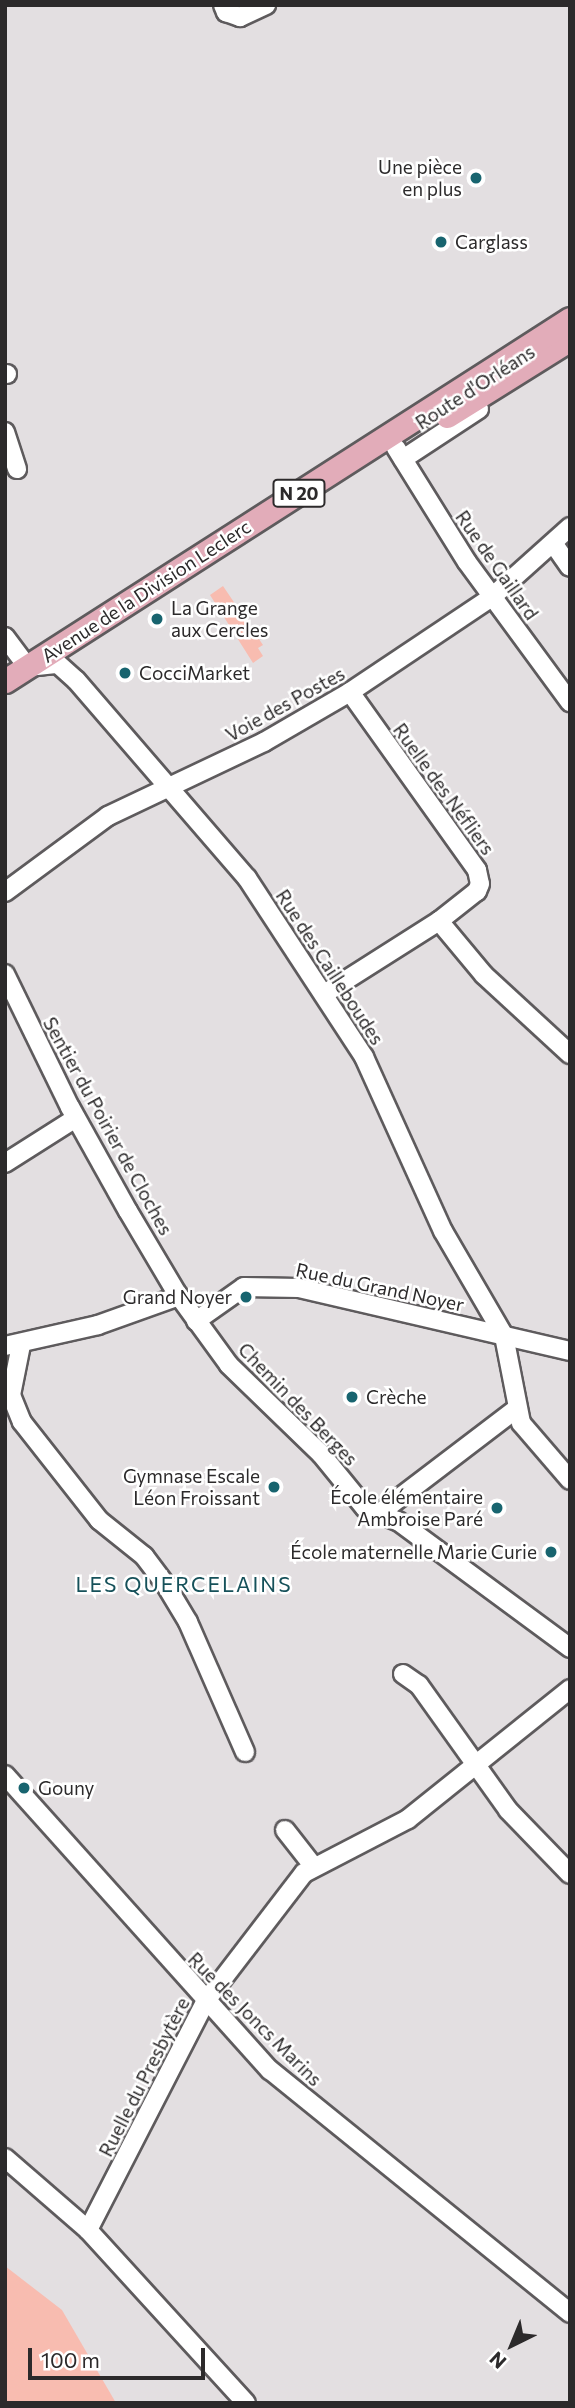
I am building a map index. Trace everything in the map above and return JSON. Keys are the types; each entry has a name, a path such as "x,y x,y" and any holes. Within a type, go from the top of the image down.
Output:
{"main road":[{"name":"Avenue de la Division Leclerc","path":"5,681 570,319"},
{"name":"Avenue de la Division Leclerc","path":"5,698 399,454 570,339"}],"street":[{"path":"223,5 226,12 240,17 266,5"},
{"name":"Route d'Orléans","path":"399,454 570,349"},
{"path":"5,432 17,469"},
{"name":"Rue de Gaillard","path":"399,454 492,597 570,702"},
{"name":"Voie des Postes","path":"5,892 80,833 264,743 350,692 492,597 570,527"},
{"path":"553,543 570,567"},
{"path":"5,637 27,667 58,664"},
{"name":"Rue des Cailleboudes","path":"58,664 76,680 247,877 364,1057 443,1231 504,1336 515,1410"},
{"name":"Ruelle des Néfliers","path":"350,692 477,870 480,884 477,891 439,921"},
{"path":"324,994 439,921 484,975 570,1054"},
{"name":"Sentier du Poirier de Cloches","path":"5,974 76,1118 179,1296"},
{"path":"5,1163 76,1118"},
{"name":"Rue du Grand Noyer","path":"196,1321 238,1290 257,1286 324,1293 570,1351"},
{"path":"179,1296 98,1325 13,1346 11,1395 22,1422 99,1520 144,1556 167,1587 188,1622 245,1752"},
{"name":"Chemin des Berges","path":"179,1296 229,1365 321,1454 365,1508 377,1515 398,1521 570,1648"},
{"name":"Rue du Grand Noyer","path":"482,1331 493,1315"},
{"path":"377,1515 515,1410 570,1480"},
{"path":"403,1674 419,1685 474,1767 508,1810 570,1874"},
{"name":"Ruelle du Presbytère","path":"88,2230 205,2002 304,1873 408,1819 570,1689"},
{"name":"Rue des Joncs Marins","path":"5,1775 205,2002 288,2087 570,2313"},
{"path":"285,1830 314,1867"},
{"path":"5,2158 88,2230 246,2403"}],"shaded area":[{"path":"223,586 263,645 258,648 263,656 253,663 210,595"},
{"path":"5,2266 62,2310 116,2403 5,2403"}],"place":[{"name":"Une pièce en plus","path":"476,178"},
{"name":"Carglass","path":"441,242"},
{"name":"La Grange aux Cercles","path":"157,619"},
{"name":"CocciMarket","path":"125,673"},
{"name":"Grand Noyer","path":"246,1297"},
{"name":"Crèche","path":"352,1397"},
{"name":"Gymnase Escale Léon Froissant","path":"274,1487"},
{"name":"École élémentaire Ambroise Paré","path":"497,1508"},
{"name":"École maternelle Marie Curie","path":"551,1552"},
{"name":"Gouny","path":"24,1788"}],"district":[{"name":"LES QUERCELAINS","path":"184,1584"}]}
